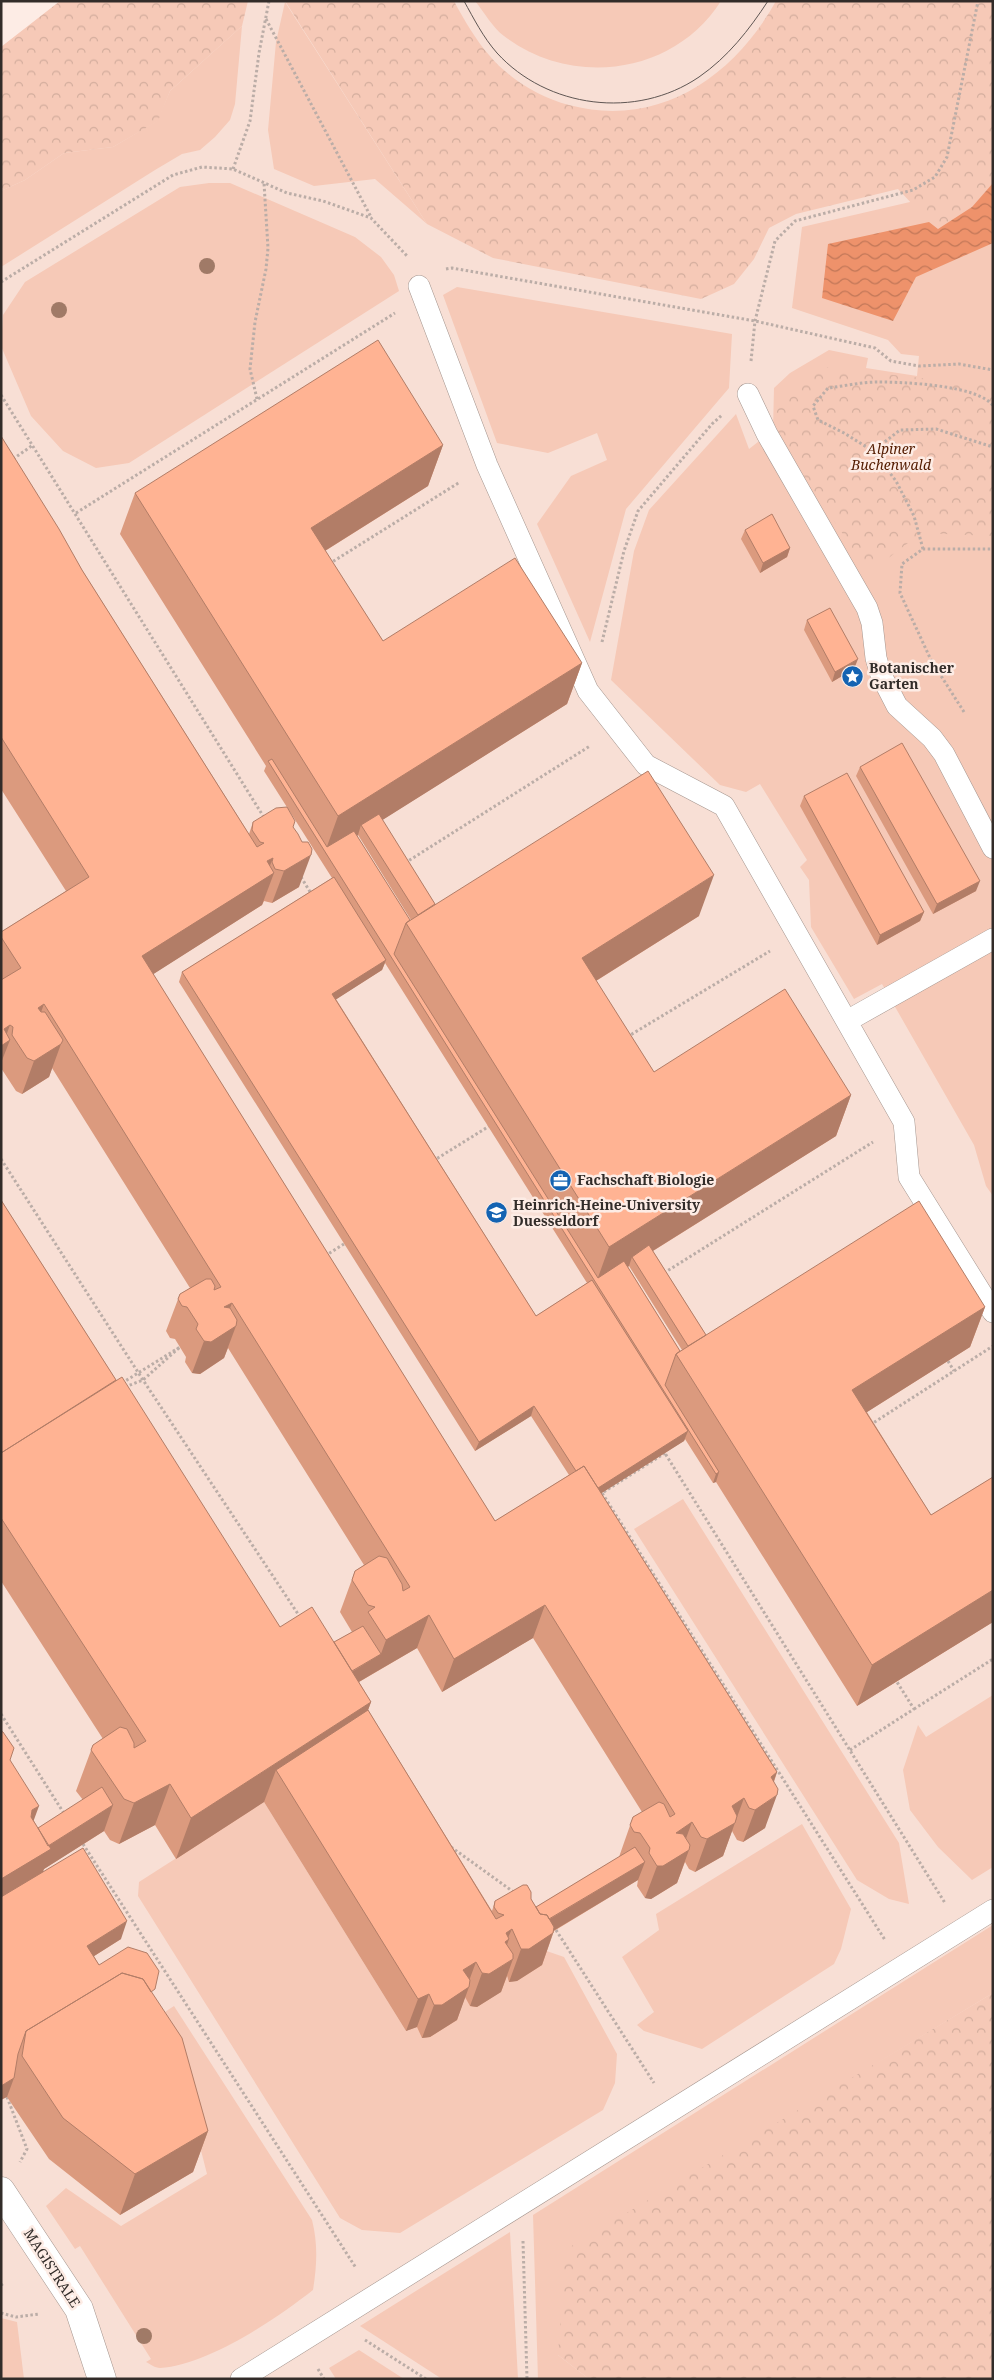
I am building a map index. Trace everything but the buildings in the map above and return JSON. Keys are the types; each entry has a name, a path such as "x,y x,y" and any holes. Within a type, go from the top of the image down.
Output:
{"street":[{"name":"MAGISTRALE","path":"2,2192 79,2309 102,2379"}],"lane":[{"path":"420,291 487,465 588,691 646,765 724,806 904,1122 909,1176 993,1312"},
{"path":"748,394 767,434 867,608 872,623 876,658 881,675 897,706 910,720 932,738 944,754 993,848"},
{"path":"847,1022 993,939"},
{"path":"241,2379 993,1910"}],"path":[{"path":"233,169 250,121 258,53 269,1"},
{"path":"588,691 599,656 624,551 638,511 712,424 748,394 756,322 775,241 794,221 913,190 928,182 942,168 952,140 967,49 978,1"},
{"path":"266,19 371,218 412,261"},
{"path":"1,282 173,175 202,167 233,169 287,193 323,202 371,218"},
{"path":"257,399 250,369 255,322 266,270 268,248 264,183"},
{"path":"443,269 452,268 756,322 875,348 891,361 919,366 959,364 993,370"},
{"path":"76,513 257,399 420,291"},
{"path":"923,549 914,516 896,481 873,451 844,432 818,420 813,406 828,388 878,382 957,388 988,399 993,406"},
{"path":"1,394 267,822"},
{"path":"873,451 900,430 936,429 993,447"},
{"path":"9,461 33,445"},
{"path":"328,564 487,465"},
{"path":"964,712 931,660 900,593 902,564 923,549 993,549"},
{"path":"402,865 617,729"},
{"path":"298,872 314,897"},
{"path":"626,1038 797,934"},
{"path":"664,1273 904,1122"},
{"path":"430,1164 492,1124"},
{"path":"1,1159 302,1619"},
{"path":"321,1259 353,1238"},
{"path":"861,1431 993,1346"},
{"path":"120,1390 144,1380 180,1347 121,1383"},
{"path":"948,1361 954,1372"},
{"path":"661,1446 962,1929"},
{"path":"665,1453 602,1493 886,1942"},
{"path":"603,1504 621,1531"},
{"path":"604,1515 612,1510"},
{"path":"850,1750 993,1659"},
{"path":"898,1682 914,1709"},
{"path":"1,1714 67,1819"},
{"path":"83,1844 375,2297"},
{"path":"450,1846 522,1898"},
{"path":"556,1930 671,2111"},
{"path":"2,2192 27,2149 7,2097"},
{"path":"522,2205 527,2379"},
{"path":"1,2284 4,2288"},
{"path":"336,2320 426,2379"}],"shaded area":[{"name":"Heinrich-Heine-University Duesseldorf","path":"61,1 993,1 993,2379 1,2379 1,47"}],"green space":[{"path":"60,1 248,1 242,26 170,91 158,121 113,147 64,153 25,180 1,191 1,47"},
{"path":"285,1 454,1 470,30 484,49 497,64 515,79 536,92 558,102 602,111 633,110 663,103 690,90 716,74 738,53 759,28 776,1 993,1 993,183 972,207 938,229 898,189 796,214 769,228 754,259 734,284 701,299 493,258 427,224"},
{"path":"475,1 721,1 701,26 677,45 650,58 620,66 590,67 560,63 531,52 500,33"},
{"path":"285,2 427,224 375,179 314,186 274,169 268,130 276,42"},
{"path":"242,26 235,104 230,120 215,137 200,150 182,154 1,267 1,191 25,180 64,153 113,147 157,121 170,91"},
{"name":"Botanischer Garten","path":"993,101 993,1196 986,1186 974,1145 882,984 854,999 811,927 809,880 800,867 807,860 760,784 746,792 720,785 611,680 634,551 649,510 736,414 749,449 773,430 774,388 790,373 829,350 868,358 866,368 917,376 919,356 901,354 888,340 792,308 802,227 923,199"},
{"path":"209,183 230,183 355,237 381,257 394,275 399,291 129,463 96,468 63,451 31,416 1,346 3,315 25,282 180,187"},
{"path":"457,287 732,334 729,388 626,509 590,642 537,524 571,476 607,460 597,433 548,453 497,443 443,295"},
{"name":"Alpiner Buchenwald","path":"822,367 993,386 993,536 921,533 869,573 773,430 779,398"},
{"path":"683,1499 899,1843 909,1904 889,1899 857,1880 634,1529"},
{"path":"993,1695 993,1867 972,1880 938,1847 910,1810 903,1770 918,1725 926,1737"},
{"path":"264,1802 406,2031 417,2027 464,1994 477,2007 501,1992 502,1969 510,1982 517,1981 541,1965 535,1947 564,1957 617,2054 615,2083 603,2110 400,2233 362,2230 340,2218 138,1896 139,1882"},
{"path":"802,1824 851,1909 841,1949 834,1964 702,2049 644,2031 637,2025 654,2012 622,1957 659,1930 656,1914"},
{"path":"993,1925 993,1993 879,2062 558,2355 589,2379 538,2379 533,2215"},
{"path":"993,1993 993,2379 589,2379 558,2355 565,2250"},
{"path":"174,2006 312,2220 316,2246 316,2263 313,2290 261,2327 220,2350 199,2359 160,2368 146,2362 151,2359 80,2246 75,2249 46,2206 66,2188 121,2226 207,2174 183,2080 148,2023"},
{"path":"510,2232 518,2379 442,2379 360,2326"},
{"path":"1,2318 17,2322 24,2379 1,2379"},
{"path":"359,2350 404,2379 336,2379 329,2368"}],"water":[{"path":"993,183 993,243 916,277 893,321 822,298 828,244 929,222 938,229 972,207"}],"tram line":[{"path":"464,1 492,47 517,72 541,86 566,96 593,102 621,103 648,99 674,91 699,77 719,61 737,42 768,1"}],"place":[{"name":"Botanischer Garten","path":"853,676"},
{"name":"Fachschaft Biologie","path":"561,1180"},
{"name":"Heinrich-Heine-University Duesseldorf","path":"497,1213"}]}
